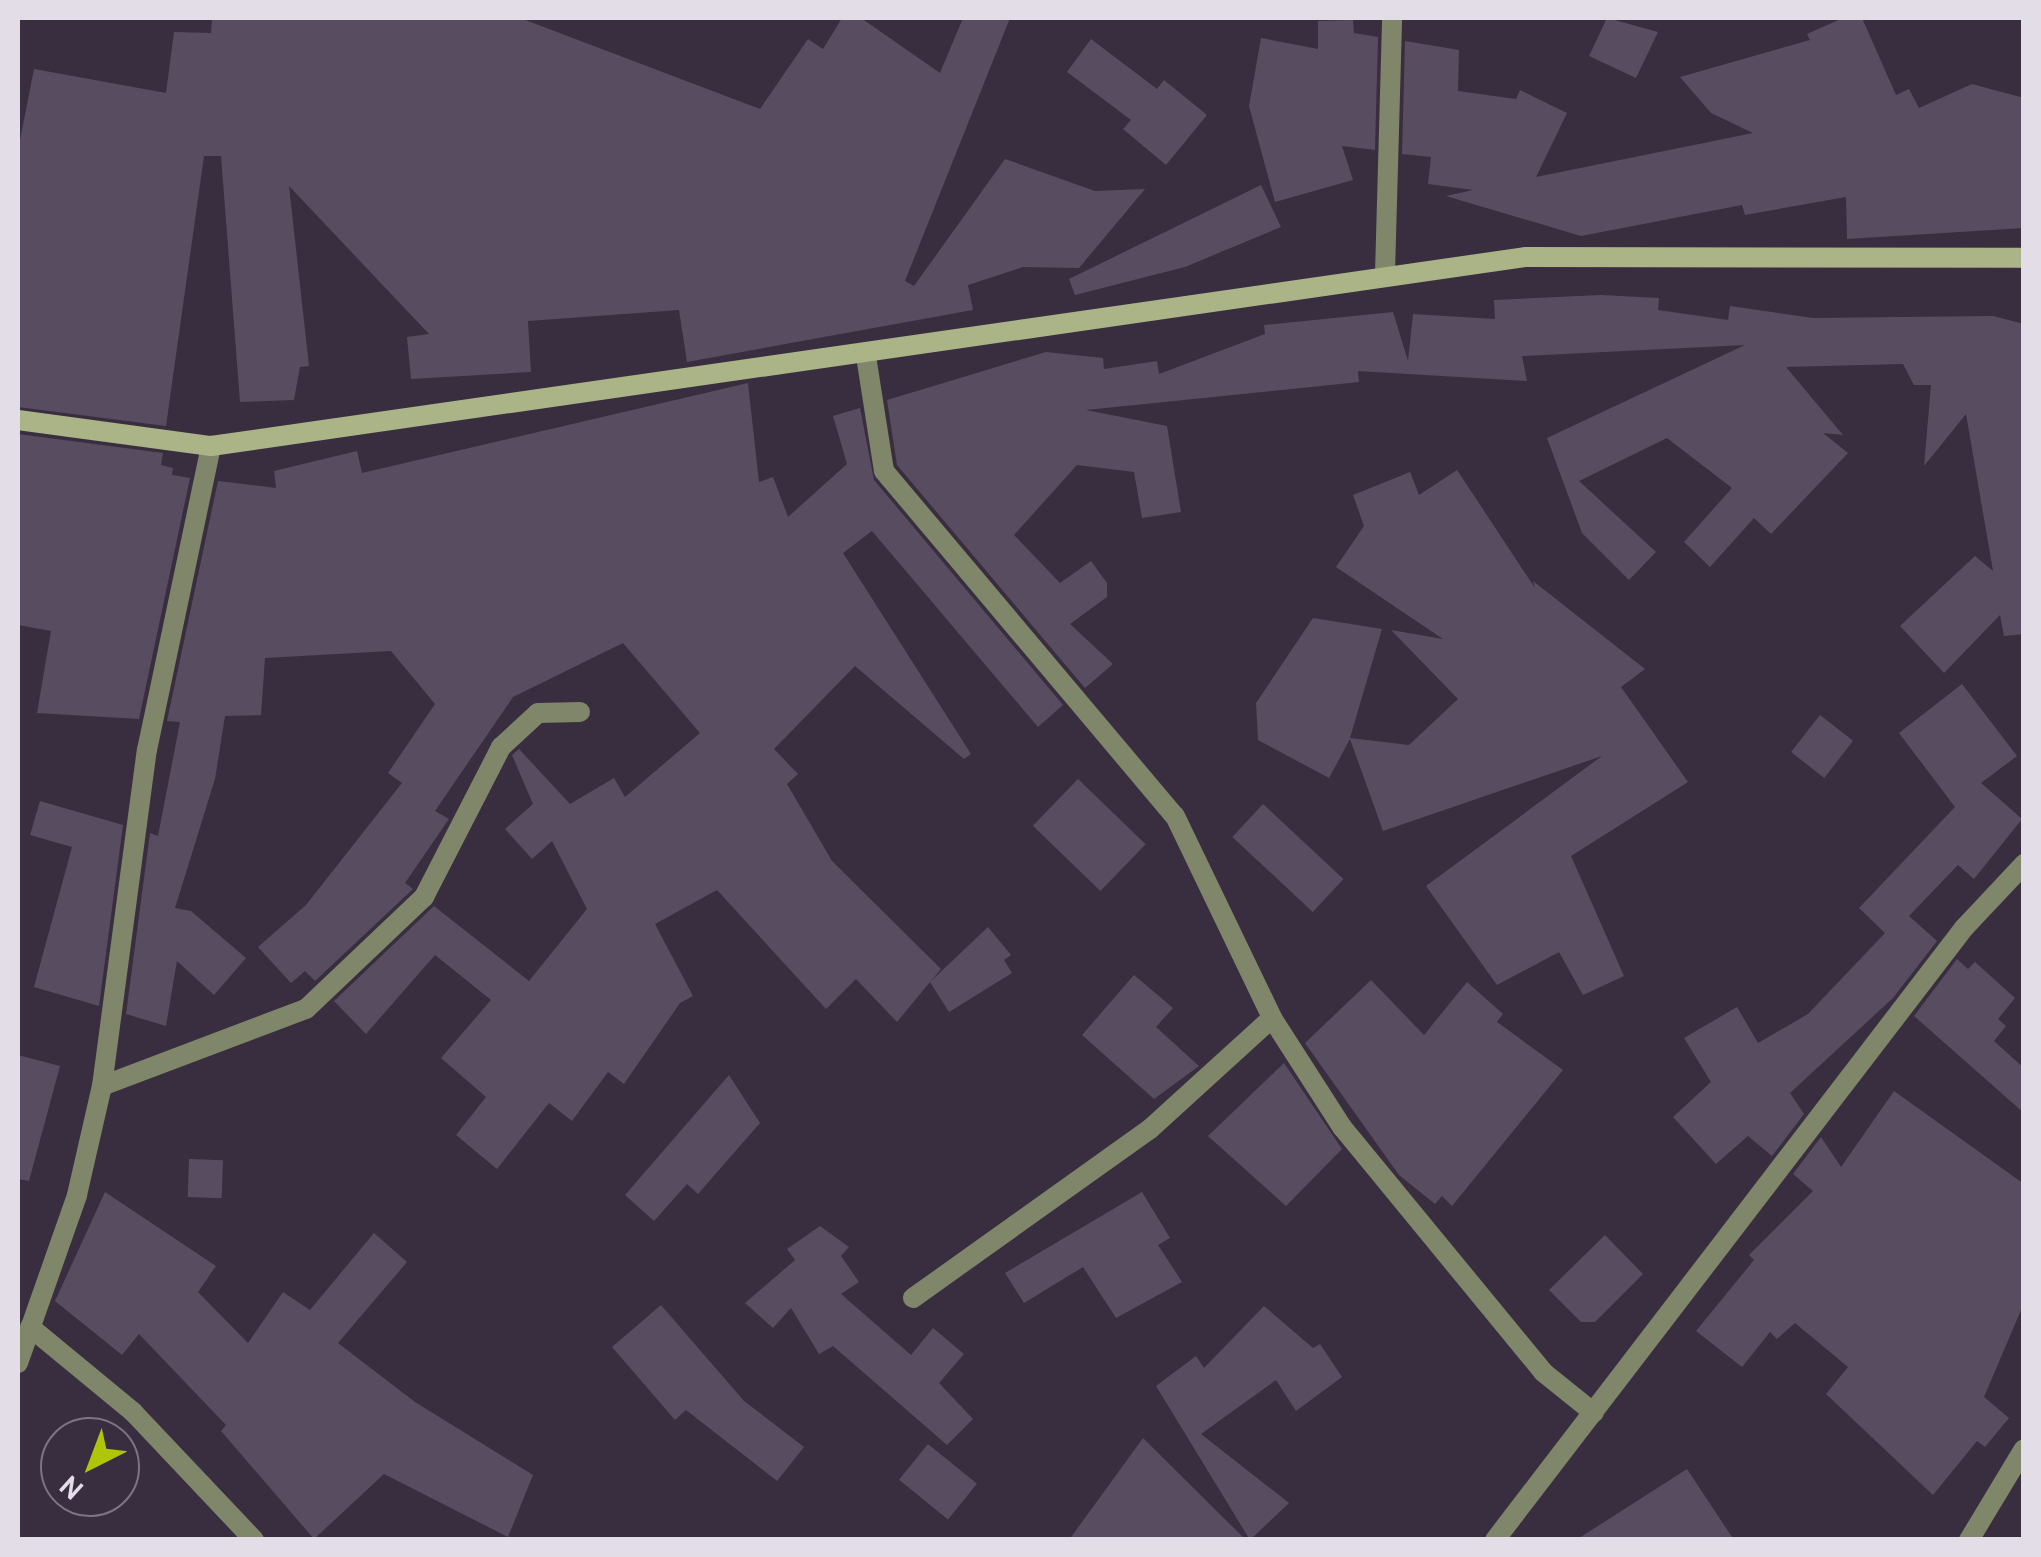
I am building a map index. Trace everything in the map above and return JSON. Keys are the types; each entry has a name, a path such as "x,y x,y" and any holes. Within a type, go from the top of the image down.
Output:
{"street":[{"path":"1385,273 1392,18"},
{"path":"18,420 211,446 866,356 1385,273 1526,258 2024,258"},
{"path":"866,356 884,471 1175,816 1272,1018 1377,1171 1543,1372 1594,1413"},
{"path":"18,1363 77,1195 102,1086 147,750 211,446"},
{"path":"102,1086 306,1009 424,897 501,748 538,713 580,712"},
{"path":"1495,1540 1964,928 2024,864"},
{"path":"913,1298 1150,1130 1272,1018"},
{"path":"30,1327 133,1412 254,1540"},
{"path":"1969,1540 2024,1449"}],"building":[{"path":"212,18 520,18 760,109 808,39 823,49 842,18 861,18 940,73 963,18 1010,18 905,281 914,286 1005,159 1095,191 1145,189 1079,268 1023,267 968,285 973,310 687,362 679,310 528,321 531,372 411,379 407,337 429,334 289,186 309,366 300,367 294,400 240,402 221,156 204,156 166,426 18,407 18,150 34,69 166,93 174,32 211,33"},
{"path":"1607,18 1658,32 1636,78 1589,56"},
{"path":"1843,18 1862,18 1896,95 1909,89 1919,108 1972,84 2024,98 2024,228 1847,239 1846,197 1745,215 1742,205 1581,236 1446,196 1473,190 1428,184 1431,157 1402,154 1405,41 1459,50 1458,91 1516,99 1520,90 1567,113 1536,177 1753,133 1711,113 1680,77 1810,40 1807,34"},
{"path":"1353,20 1354,33 1378,37 1375,150 1342,146 1353,180 1275,202 1249,106 1261,38 1318,49 1318,21"},
{"path":"1091,39 1157,89 1164,80 1207,115 1166,165 1123,129 1131,120 1067,72"},
{"path":"1261,185 1281,227 1185,267 1075,295 1069,279"},
{"path":"1601,295 1659,298 1658,310 1728,320 1730,306 1813,318 1993,316 2024,324 2024,634 2004,636 2000,615 1944,673 1900,626 1975,556 1993,571 1966,414 1924,466 1931,385 1914,385 1903,364 1786,367 1843,435 1823,433 1848,453 1771,534 1754,518 1710,567 1684,542 1732,488 1667,438 1579,481 1656,552 1629,580 1582,533 1547,438 1745,345 1522,356 1527,381 1358,371 1359,382 1086,410 1167,426 1181,512 1142,518 1134,472 1077,465 1014,535 1060,583 1091,561 1107,583 1107,597 1070,624 1113,664 1085,688 897,465 887,400 1046,352 1103,358 1104,369 1157,361 1159,374 1265,334 1264,325 1393,312 1408,361 1413,314 1495,319 1494,300"},
{"path":"748,383 759,482 773,477 788,517 847,464 833,416 860,408 874,480 1063,705 1038,727 872,531 843,553 971,754 964,759 855,666 774,749 798,774 787,784 832,861 941,969 897,1022 856,979 826,1009 717,890 655,924 693,996 680,1003 624,1084 608,1072 572,1121 549,1103 497,1169 456,1135 486,1097 441,1058 491,1000 435,955 366,1034 334,1001 434,906 529,981 587,909 552,841 532,859 505,829 533,804 512,755 519,749 570,804 614,778 625,797 700,733 623,643 513,697 435,811 449,819 405,883 413,889 315,981 305,971 291,983 258,947 306,905 402,783 388,773 435,704 391,651 265,658 261,715 225,716 215,779 175,908 191,911 246,958 214,995 177,961 166,1026 126,1014 150,833 158,836 180,722 167,721 218,481 276,488 274,471 357,451 362,473"},
{"path":"18,434 163,453 161,465 173,468 172,475 190,478 139,719 37,713 51,631 18,625"},
{"path":"1457,470 1535,588 1533,581 1645,669 1621,687 1688,782 1571,856 1624,976 1583,995 1559,952 1497,985 1426,886 1602,756 1383,831 1350,739 1329,778 1258,740 1256,703 1313,618 1382,629 1350,738 1409,745 1458,699 1391,630 1443,639 1336,567 1364,526 1353,495 1410,472 1419,495"},
{"path":"1962,684 2017,756 1981,783 2022,819 1974,879 1958,865 1909,916 1937,941 1893,998 1790,1093 1804,1114 1772,1156 1748,1136 1716,1164 1673,1117 1711,1082 1684,1038 1737,1007 1758,1043 1808,1014 1885,933 1859,908 1955,807 1899,733"},
{"path":"1820,715 1853,741 1824,778 1791,752"},
{"path":"1078,779 1146,844 1100,891 1033,826"},
{"path":"40,801 123,825 99,1006 34,987 72,847 30,835"},
{"path":"1263,804 1343,879 1313,912 1232,837"},
{"path":"988,927 1011,955 1004,960 1012,973 949,1012 930,982"},
{"path":"1957,959 1968,969 1975,962 2015,998 1998,1019 2006,1026 1994,1041 2024,1068 2024,1113 1914,1016"},
{"path":"1134,975 1173,1008 1156,1027 1199,1066 1154,1099 1082,1035"},
{"path":"1371,980 1424,1035 1467,982 1503,1014 1497,1022 1563,1070 1452,1206 1442,1196 1435,1204 1399,1175 1305,1043"},
{"path":"18,1055 60,1066 29,1181 18,1179"},
{"path":"1284,1063 1342,1149 1286,1206 1208,1136"},
{"path":"729,1075 760,1123 698,1194 687,1184 654,1221 625,1195"},
{"path":"1894,1091 2024,1184 2024,1303 1984,1397 2009,1418 1985,1447 1977,1441 1933,1495 1826,1394 1848,1367 1795,1323 1777,1339 1770,1332 1742,1367 1696,1331 1754,1260 1749,1255 1813,1191 1793,1174 1821,1137 1841,1167"},
{"path":"189,1159 223,1160 222,1198 188,1197"},
{"path":"105,1192 216,1266 198,1292 248,1343 283,1292 310,1310 374,1233 407,1262 338,1343 415,1402 533,1475 508,1537 384,1474 314,1539 221,1431 226,1425 139,1334 122,1355 55,1301"},
{"path":"1142,1192 1170,1238 1158,1245 1182,1282 1116,1318 1083,1267 1024,1303 1005,1273"},
{"path":"820,1226 849,1247 841,1256 859,1282 841,1294 911,1355 933,1328 964,1354 939,1383 973,1419 947,1445 833,1346 819,1354 791,1308 773,1328 745,1303 795,1260 787,1249"},
{"path":"1605,1235 1643,1274 1595,1322 1581,1322 1549,1290"},
{"path":"661,1305 744,1401 804,1447 777,1481 686,1410 675,1420 612,1347"},
{"path":"1264,1306 1313,1348 1320,1344 1342,1377 1296,1411 1276,1380 1201,1434 1289,1503 1250,1540 1156,1386 1196,1356 1204,1368"},
{"path":"1143,1438 1246,1540 1069,1540"},
{"path":"928,1444 977,1484 948,1519 899,1480"},
{"path":"1687,1469 1734,1540 1576,1540"}]}
